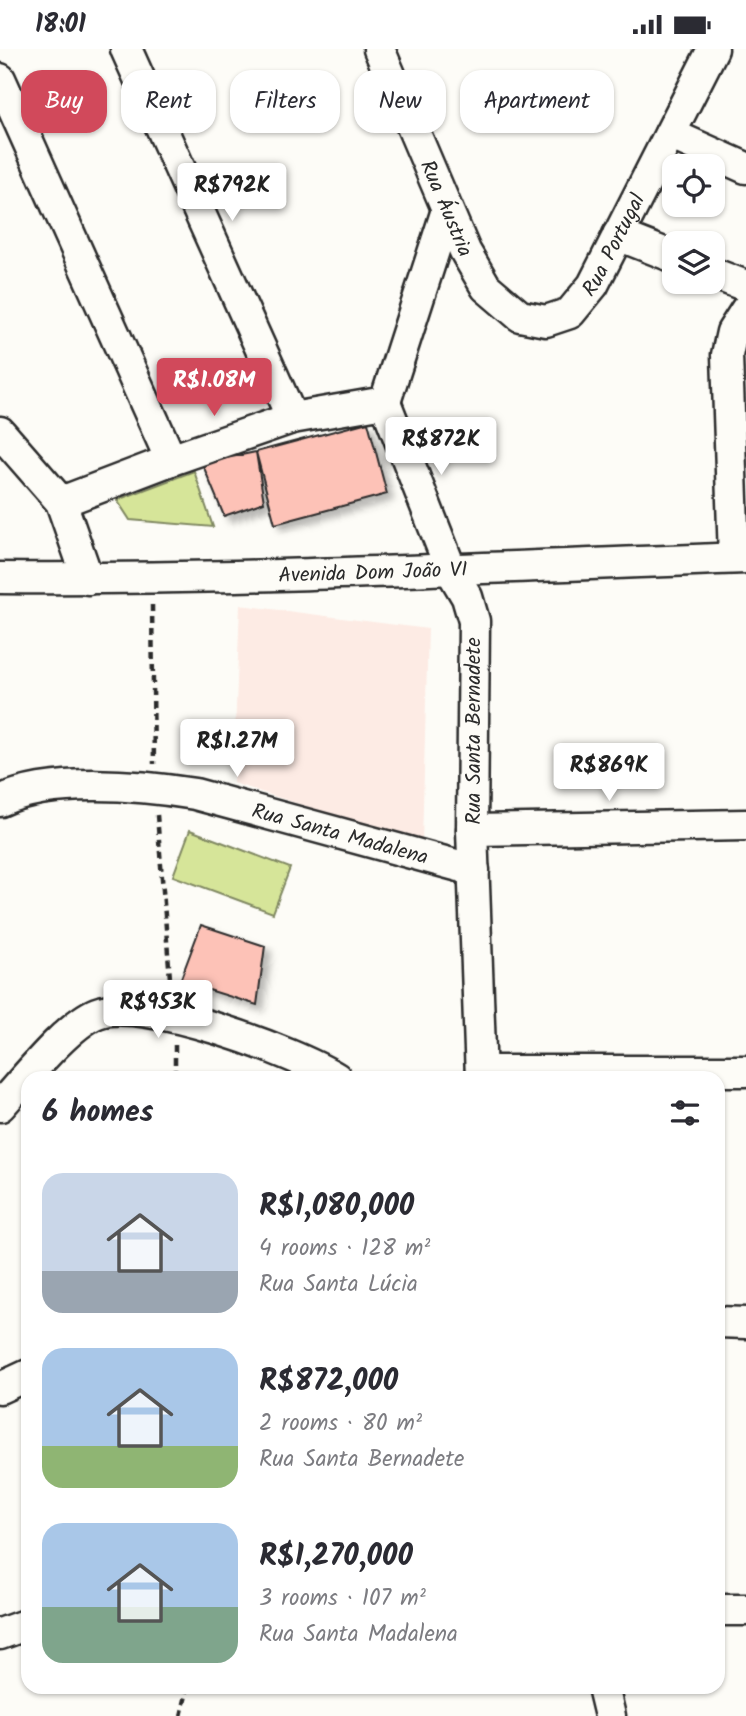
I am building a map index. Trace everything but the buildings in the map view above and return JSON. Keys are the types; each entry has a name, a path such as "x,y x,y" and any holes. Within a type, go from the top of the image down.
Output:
{"street":[{"path":"126,49 292,418"},
{"name":"Rua Áustria","path":"379,49 465,251 486,287 520,316"},
{"name":"Rua Portugal","path":"520,316 546,321 570,313 593,285 713,49"},
{"path":"0,79 171,460"},
{"path":"670,134 746,168"},
{"path":"61,502 292,418 385,402 447,210"},
{"path":"618,236 662,252"},
{"path":"725,278 746,286"},
{"path":"740,558 727,355 732,332 746,310"},
{"name":"Rua Santa Bernadete","path":"385,402 451,570 467,597 474,621 472,830 481,1071"},
{"path":"0,432 61,502 89,579"},
{"name":"Avenida Dom João VI","path":"0,578 89,579 451,570 740,558"},
{"name":"Rua Santa Madalena","path":"0,801 17,793 54,787 155,788 195,794 474,870"},
{"path":"472,830 746,825"},
{"path":"33,1071 77,1025 97,1013 121,1008 173,1017 315,1064 326,1071"},
{"path":"725,1071 746,1071"},
{"path":"0,1106 21,1084"},
{"path":"725,1322 746,1323"},
{"path":"0,1388 21,1378"},
{"path":"725,1610 746,1610"},
{"path":"0,1634 21,1626"},
{"path":"605,1694 610,1716"}],"path":[{"path":"152,576 155,788 175,1071"},
{"path":"181,1716 186,1694"}],"shaded area":[{"path":"240,605 428,629 422,843 233,783"}],"green space":[{"path":"194,471 213,527 130,520 117,500"},
{"path":"190,830 290,868 273,913 173,876"}]}
